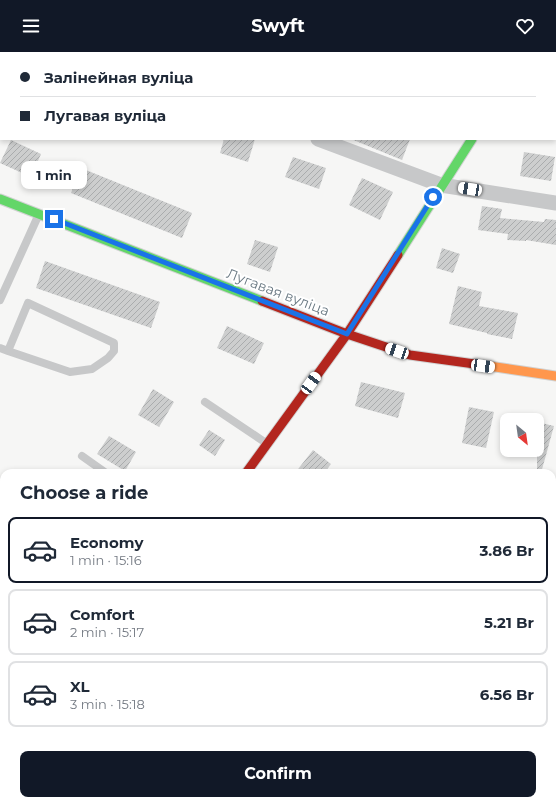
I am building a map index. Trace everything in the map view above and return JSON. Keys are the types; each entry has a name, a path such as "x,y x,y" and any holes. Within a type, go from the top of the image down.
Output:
{"street":[{"path":"321,140 441,185 556,203"},
{"path":"249,469 347,334 441,185 471,140"},
{"name":"Лугавая вуліца","path":"0,199 347,334 410,356 556,376"}],"lane":[{"path":"0,300 39,214"},
{"path":"28,303 114,343 114,351 108,358 92,370 70,372 4,350 28,303"},
{"path":"205,402 267,444"},
{"path":"82,456 100,469"}],"building":[{"path":"11,140 41,154 31,177 0,163"},
{"path":"224,140 255,140 248,162 220,153"},
{"path":"353,140 410,140 402,160"},
{"path":"524,152 555,157 551,181 520,176"},
{"path":"293,157 326,168 319,189 285,177"},
{"path":"81,168 192,213 182,238 71,193"},
{"path":"362,178 393,192 380,220 349,205"},
{"path":"482,206 502,209 500,218 544,222 545,219 556,220 556,245 526,240 507,240 508,234 478,230"},
{"path":"255,240 278,247 270,272 247,264"},
{"path":"442,248 460,254 453,273 436,268"},
{"path":"45,261 160,302 151,328 36,288"},
{"path":"458,286 482,292 479,306 518,313 512,339 449,324"},
{"path":"227,326 264,343 254,364 217,348"},
{"path":"361,382 405,393 398,418 355,406"},
{"path":"153,389 174,402 159,427 138,415"},
{"path":"469,407 494,412 486,448 462,443"},
{"path":"544,424 554,426 542,469 537,469 537,457 544,457"},
{"path":"209,430 225,440 215,456 199,445"},
{"path":"109,436 136,452 126,469 122,469 97,454"},
{"path":"313,450 331,464 327,469 298,469"}],"traffic: fast":[{"path":"398,255 471,140"},
{"path":"0,199 262,301"}],"traffic: slow":[{"path":"489,366 556,376"}],"traffic: jam":[{"path":"249,469 347,334 398,255"},
{"path":"262,301 347,334 410,355 489,366"}],"route":[{"path":"54,219 347,334 433,197"}]}
